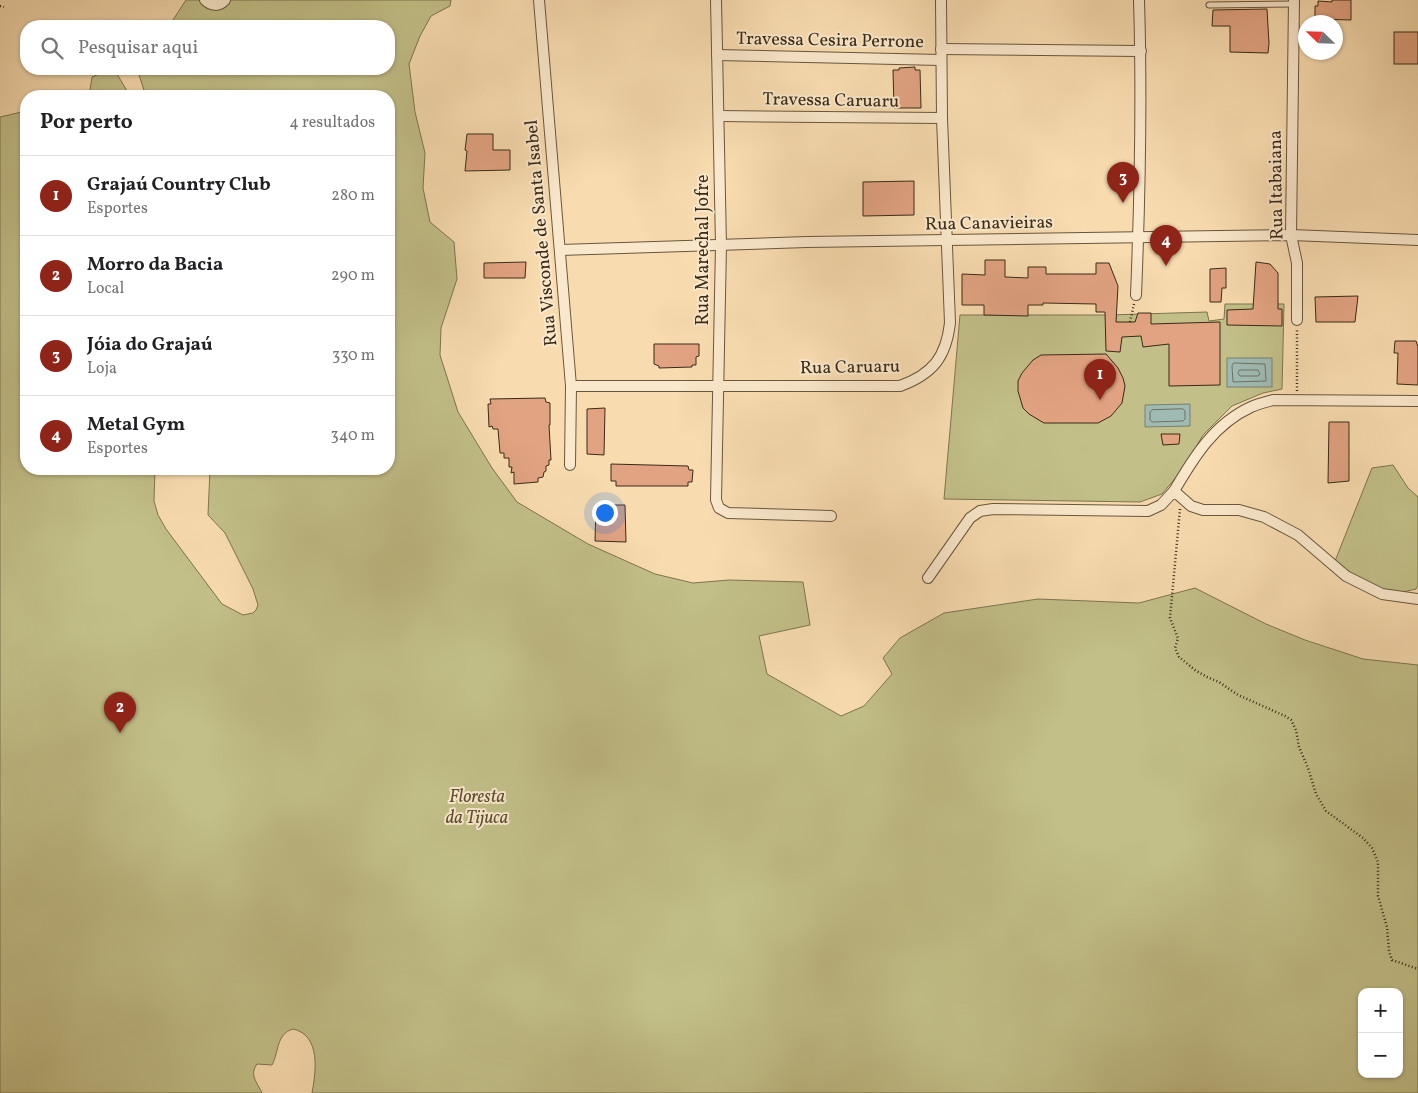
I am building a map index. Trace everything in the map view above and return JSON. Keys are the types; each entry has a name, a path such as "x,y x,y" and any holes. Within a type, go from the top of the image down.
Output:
{"street":[{"path":"205,0 211,5 218,5 224,0"},
{"name":"Rua Visconde de Santa Isabel","path":"539,0 571,386 570,464"},
{"name":"Rua Marechal Jofre","path":"716,0 721,245 716,500 720,508 728,513 831,516"},
{"name":"Rua Caruaru","path":"571,386 900,386 912,382 933,367 943,353 948,341 950,323 942,118 941,0"},
{"path":"1136,295 1141,51 1139,0"},
{"name":"Rua Itabaiana","path":"1294,2 1291,235 1297,263 1298,320"},
{"path":"941,49 1141,51"},
{"name":"Travessa Cesira Perrone","path":"718,55 941,60"},
{"name":"Travessa Caruaru","path":"719,116 942,118"},
{"name":"Rua Canavieiras","path":"560,250 807,242 1291,235 1418,240"},
{"path":"928,578 970,518 980,511 993,508 1148,511 1161,505 1178,494 1194,457 1216,430 1235,416 1252,407 1273,400 1297,399 1418,401"},
{"path":"1178,494 1190,506 1203,510 1239,510 1264,517 1298,535 1330,564 1353,580 1382,594 1418,598"}],"lane":[{"path":"1209,5 1294,2"}],"path":[{"path":"1130,322 1136,295"},
{"path":"1297,399 1298,320"},
{"path":"1178,494 1170,618 1178,638 1176,648 1180,657 1195,670 1220,682 1238,695 1291,720 1296,730 1299,747 1316,794 1326,811 1363,838 1372,848 1378,862 1378,896 1387,928 1389,951 1392,960 1418,969"}],"green space":[{"name":"Floresta da Tijuca","path":"186,0 451,0 450,6 431,16 420,36 409,64 415,112 425,153 423,188 430,222 454,242 457,279 441,328 440,355 458,412 492,468 517,502 588,544 655,574 693,583 729,580 803,582 810,625 759,636 767,674 841,716 864,706 892,674 883,658 900,638 944,613 1038,599 1139,603 1195,588 1266,624 1305,640 1363,659 1418,665 1418,1093 312,1093 315,1065 312,1046 302,1033 293,1029 288,1031 281,1039 272,1065 257,1064 255,1068 254,1075 262,1093 0,1093 0,117 20,112 20,475 155,475 154,501 158,515 166,529 222,604 243,615 253,613 258,605 253,589 225,533 208,515 210,475 395,475 395,90 144,90 139,75 395,75 395,20 173,20"},
{"path":"97,75 118,75 126,90 90,90 92,77"},
{"path":"1225,304 1284,304 1282,389 1263,393 1232,406 1203,435 1183,469 1162,494 1140,502 944,499 960,315 1108,315 1207,312 1209,321 1224,319"},
{"path":"1393,465 1408,488 1418,497 1418,586 1416,589 1389,595 1352,575 1335,561 1372,468"}],"water":[{"path":"1227,358 1272,358 1272,387 1227,387"},
{"path":"1190,404 1190,426 1145,427 1145,405"}],"building":[{"path":"1332,0 1351,0 1351,20 1343,20 1343,15 1315,15 1315,6 1318,6 1318,1 1332,2"},
{"path":"1267,9 1268,53 1230,52 1230,26 1212,26 1213,10"},
{"path":"1394,32 1418,32 1418,64 1394,64"},
{"path":"915,67 915,70 920,70 921,108 894,108 893,70"},
{"path":"467,134 493,134 493,150 510,150 510,170 465,171"},
{"path":"914,181 914,215 863,216 863,182"},
{"path":"985,260 1005,260 1005,277 1028,278 1028,267 1046,267 1046,274 1096,274 1096,263 1109,263 1118,286 1116,322 1135,322 1138,313 1151,313 1151,324 1220,322 1220,385 1169,386 1169,344 1143,347 1141,336 1122,337 1120,352 1106,351 1105,312 1096,312 1096,304 1043,303 1043,305 1028,305 1028,316 984,315 984,305 962,305 962,274 985,275"},
{"path":"526,262 525,278 484,278 484,263"},
{"path":"1256,262 1270,264 1278,273 1278,309 1282,309 1282,326 1227,325 1227,310 1253,309"},
{"path":"1226,268 1226,288 1222,288 1221,302 1210,302 1210,269"},
{"path":"1358,296 1355,322 1316,322 1315,297"},
{"path":"1395,341 1416,341 1418,347 1418,385 1397,384 1398,353 1394,353"},
{"path":"654,344 699,344 699,356 696,357 696,365 692,365 692,367 659,368 659,366 654,364"},
{"path":"1106,354 1118,368 1125,386 1122,403 1111,416 1098,423 1044,423 1023,408 1018,391 1018,381 1033,360 1041,355"},
{"path":"545,398 546,402 550,403 551,460 549,460 549,465 546,466 543,477 538,478 538,482 514,484 514,472 511,473 512,467 509,467 509,458 504,458 504,453 500,453 498,429 493,429 492,426 489,427 488,404 491,404 490,399"},
{"path":"605,408 604,455 587,454 587,409"},
{"path":"1329,422 1349,422 1349,481 1328,483"},
{"path":"1161,434 1180,434 1179,444 1163,445"},
{"path":"611,464 688,466 689,470 693,470 692,482 688,482 688,486 616,486 616,481 611,481"},
{"path":"596,505 625,505 626,542 595,541"}],"place":[{"name":"Jóia do Grajaú","path":"1123,203"},
{"name":"Metal Gym","path":"1166,266"},
{"name":"Grajaú Country Club","path":"1100,400"},
{"name":"Morro da Bacia","path":"120,733"}]}
